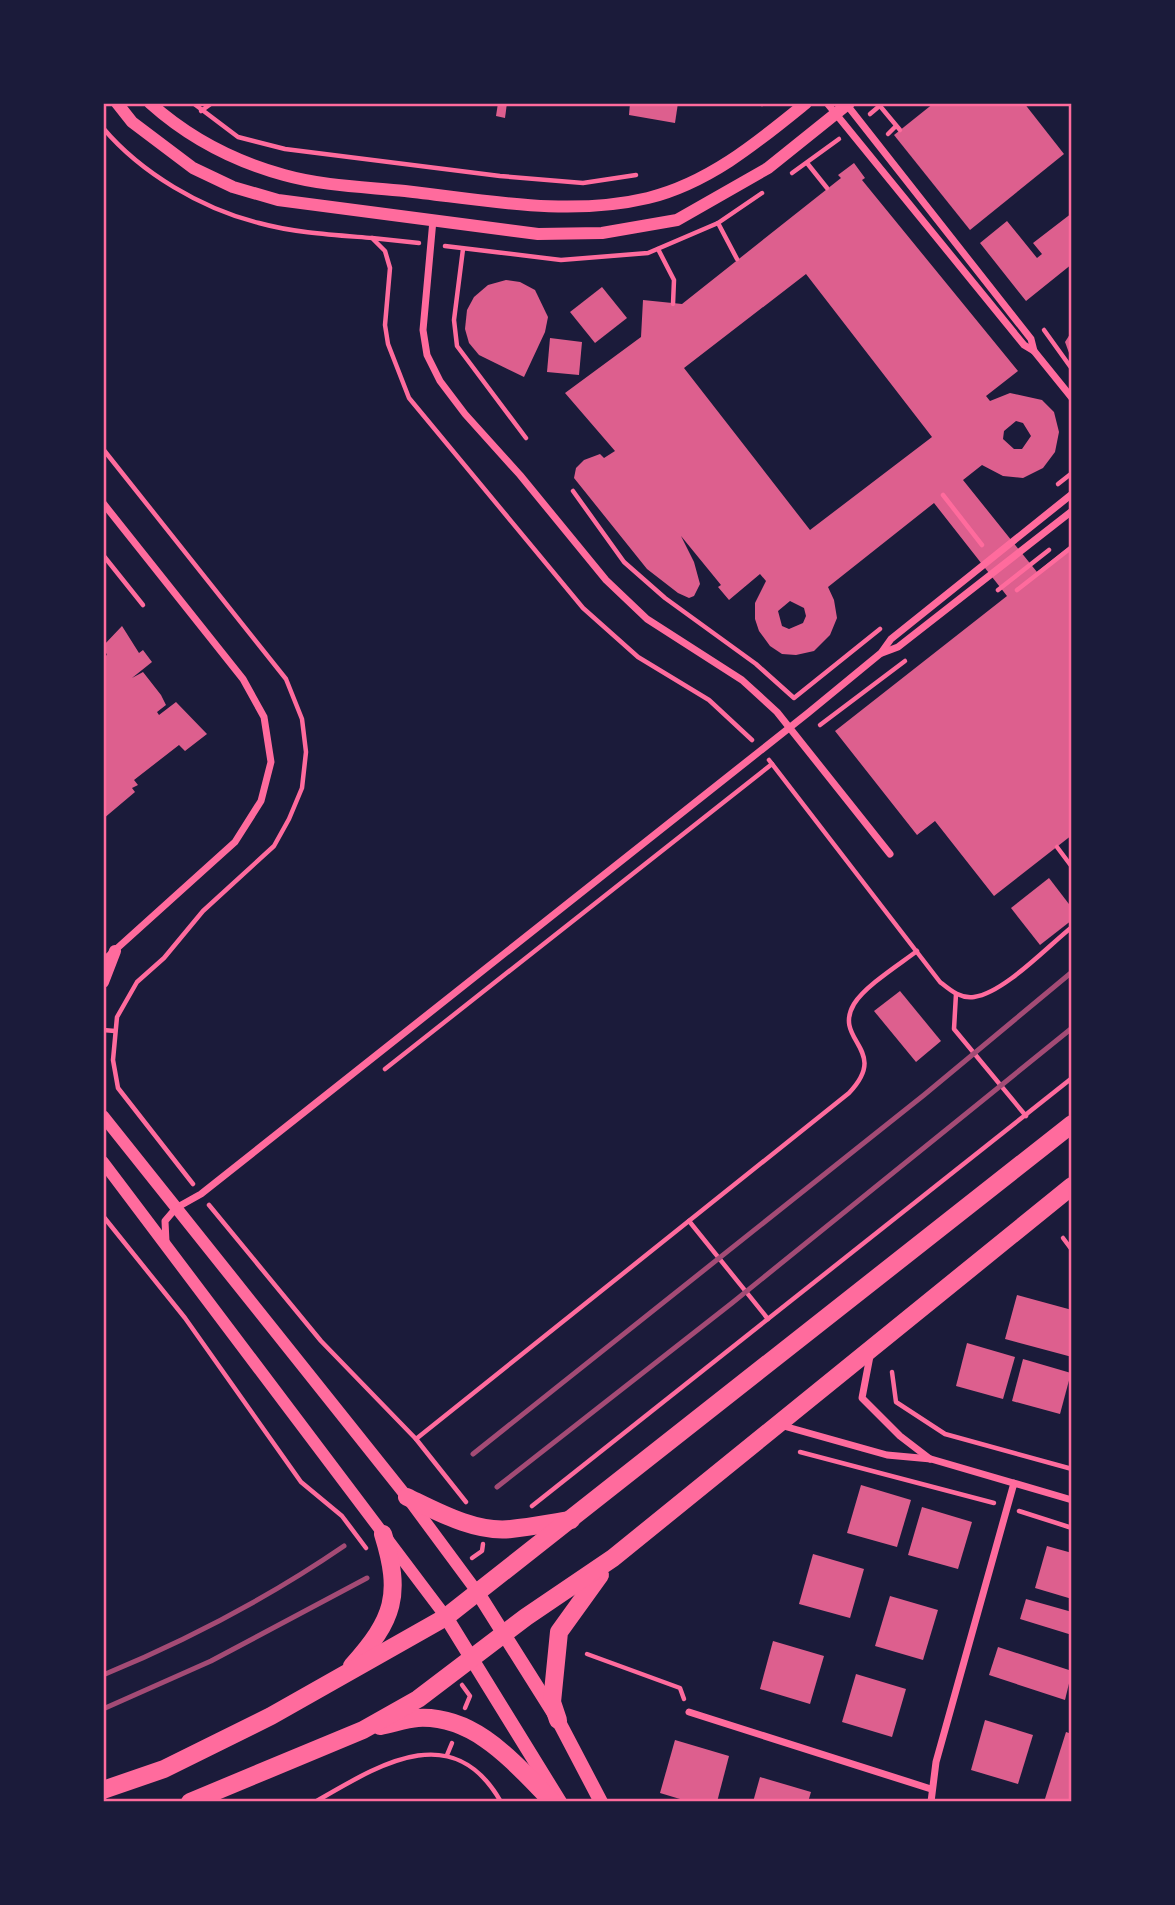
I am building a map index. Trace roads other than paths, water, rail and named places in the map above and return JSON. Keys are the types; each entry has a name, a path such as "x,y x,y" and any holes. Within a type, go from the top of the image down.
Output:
{"main road":[{"path":"103,1790 164,1769 343,1676 446,1617 1072,1124"},
{"path":"190,1802 363,1730 418,1699 613,1558 776,1423 1072,1186"},
{"path":"407,1497 449,1517 485,1527 509,1530 571,1520"},
{"path":"343,1676 384,1626 390,1607 395,1578 383,1534"},
{"path":"558,1720 552,1702 559,1632 613,1558"},
{"path":"478,1593 558,1720 601,1802"},
{"path":"446,1617 560,1802"},
{"path":"363,1730 418,1718 459,1724 500,1749 552,1802"}],"street":[{"path":"117,103 132,122 193,168 233,187 278,200 538,234 602,233 677,220 768,168 847,104 1031,340 1034,351"},
{"path":"150,103 204,144 285,176 554,208 609,205 650,197 697,180 753,145 806,103"},
{"path":"827,103 1024,345 1034,351 1072,398"},
{"path":"433,220 423,330 427,355 440,381 606,580 647,619 742,680 790,728 890,854"},
{"path":"166,1243 165,1221 176,1208 201,1194 790,728 881,653 891,639 1072,494"},
{"path":"103,503 243,679 264,717 271,762 261,801 236,842 107,956 103,982"},
{"path":"881,653 898,647 1072,511"},
{"path":"103,1116 407,1497 478,1593"},
{"path":"103,1162 446,1617"},
{"path":"872,1346 862,1398 900,1436 931,1459"},
{"path":"776,1423 887,1455 931,1459 1072,1500"},
{"path":"931,1802 931,1788 1014,1483"},
{"path":"689,1712 931,1788"}],"railway":[{"path":"473,1454 924,1095 1072,972"},
{"path":"497,1487 732,1303 1072,1028"},
{"path":"103,1675 165,1648 227,1616 344,1546"},
{"path":"103,1709 211,1661 367,1578"}]}
